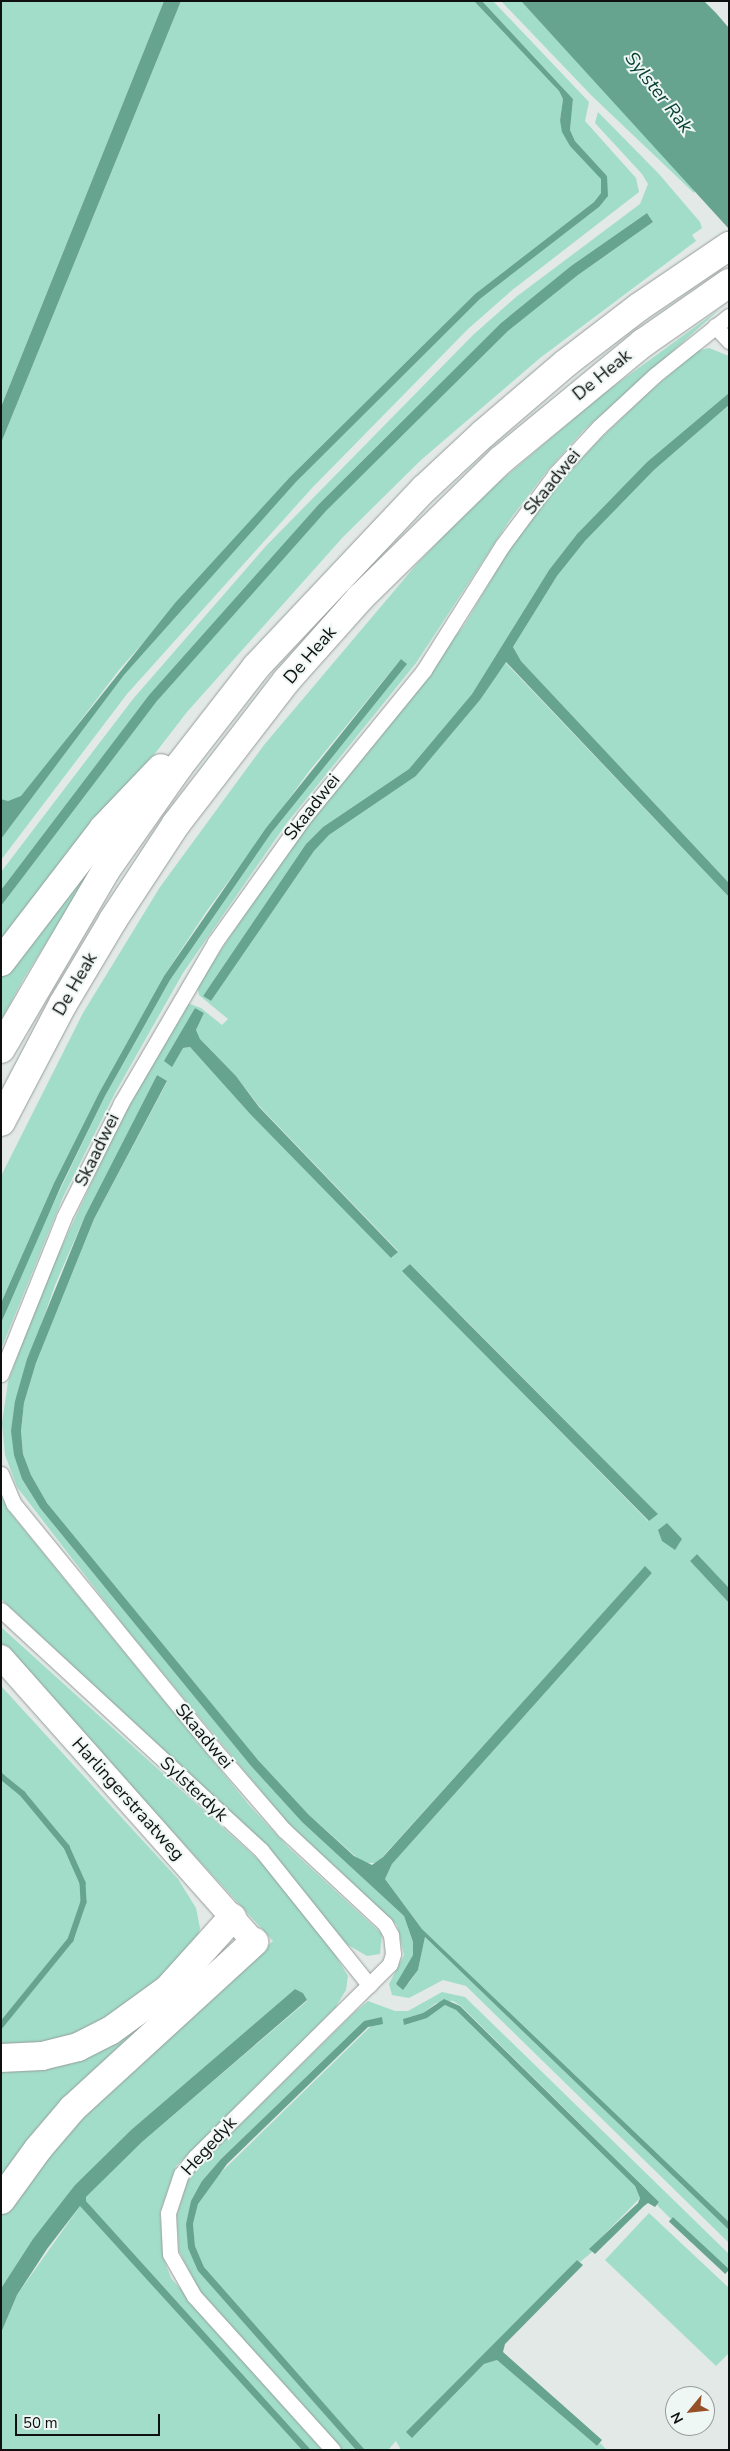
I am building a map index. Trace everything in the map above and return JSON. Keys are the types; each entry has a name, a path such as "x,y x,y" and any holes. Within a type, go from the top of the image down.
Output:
{"highway":[{"name":"De Heak","path":"1,1049 106,870 179,766 256,667 424,489 483,434 566,363 639,307 725,249"},
{"name":"De Heak","path":"1,1122 13,1097 108,928 176,824 307,657 360,598 501,460 643,343 729,284"},
{"path":"1,962 103,829 256,667"},
{"path":"1,1133 13,1097"},
{"path":"1,2058 42,2056 78,2047 110,2031 168,1989 232,1918"},
{"path":"1,2200 38,2148 73,2108 254,1942"}],"main road":[{"name":"Harlingerstraatweg","path":"1,1657 254,1942"}],"street":[{"name":"Skaadwei","path":"1,1374 64,1218 116,1111 215,942 300,822 424,670 502,546 557,472 606,421 729,316"},
{"path":"715,326 729,341"},
{"name":"Skaadwei","path":"1,1474 14,1504 214,1749 284,1830 385,1924 391,1935 393,1954 390,1964 369,1985"},
{"name":"Sylsterdyk","path":"1,1610 261,1850 369,1985"},
{"name":"Hegedyk","path":"333,2450 194,2296 170,2254 168,2213 181,2174 195,2157 369,1985"}],"shaded area":[{"path":"1,1 164,1 1,407"},
{"path":"181,1 474,1 559,91 563,99 560,120 601,179 601,193 594,202 475,294 290,477 119,670 21,797 8,801 1,799 1,443"},
{"path":"482,1 493,1 589,102 585,121 636,178 639,192 511,291 468,329 312,488 127,694 1,860 1,839 124,675 296,482 480,299 599,207 607,176 575,141 570,130 573,99"},
{"path":"501,1 521,1 695,189 694,193 592,96"},
{"path":"598,112 659,174 700,222 702,228 692,235 696,241 540,358 421,460 343,537 187,712 1,953 1,906 157,701 212,636 326,511 508,331 578,275 653,222 647,213 571,266 501,323 319,504 149,695 1,890 1,872 133,699 266,546 473,335 516,297 640,204 648,184 642,174 595,123"},
{"path":"721,308 583,431 547,471 511,518 416,663 286,824 214,928 183,973 115,1093 63,1197 1,1349 1,1323 23,1267 105,1096 170,980 272,832 406,664 401,659 310,770 206,912 164,976 99,1093 54,1183 1,1303 1,1176 83,1013 160,887 264,745 416,565 478,500 603,394"},
{"path":"709,348 729,356 729,393 647,462 577,534 549,570 472,694 409,769 323,827 306,844 203,996 211,1001 314,851 329,835 416,776 480,700 505,662 729,897 729,1588 697,1554 690,1561 729,1603 729,2222 422,1929 385,1879 392,1864 652,1573 645,1567 377,1863 363,1863 309,1815 258,1760 47,1503 31,1475 23,1454 21,1431 24,1403 36,1363 94,1219 167,1082 157,1075 85,1216 55,1285 15,1401 22,1479 40,1508 251,1766 302,1822 404,1916 413,1942 413,1955 396,1985 409,1983 418,1970 425,1937 729,2230 729,2243 466,1986 443,1980 409,1998 392,1995 389,1984 404,1955 397,1925 287,1822 131,1635 17,1487 5,1455 2,1423 8,1382 43,1287 131,1098 187,1003 201,1008 222,1025 228,1019 199,995 197,986 281,860 465,624 516,538 554,489 598,441 646,395 697,351","holes":["195,1008 204,1013 196,1030 200,1039 236,1076 259,1106 398,1251 392,1258 251,1115 190,1047 183,1048","410,1264 657,1513 657,1514 648,1521 403,1271"]},
{"path":"729,405 729,883 521,661 513,647 557,576 585,541 654,470"},
{"path":"113,836 24,978 1,1020 1,977 74,878"},
{"path":"1,1496 8,1510 249,1805 289,1848 382,1934 380,1954 367,1956 343,1942 270,1851 1,1599"},
{"path":"1,1627 265,1866 332,1950 348,1976 346,1990 335,2008 176,2166 160,2212 163,2257 171,2278 322,2450 311,2450 86,2201 86,2197 142,2142 307,2001 303,1993 295,1989 131,2130 75,2185 1,2289 1,2214 66,2127 273,1941 1,1645"},
{"path":"1,1686 178,1879 196,1908 200,1928 198,1938 169,1980 74,2038 1,2049"},
{"path":"180,1988 1,2191 1,2064 23,2064"},
{"path":"442,1992 465,1997 729,2254 729,2270 673,2217 671,2219 657,2205 659,2202 461,2006 453,2001 436,2003 423,2013 403,2019 427,2018 445,2005 456,2010 635,2186 640,2198 590,2249 592,2252 580,2262 577,2260 412,2438 484,2364 497,2360 597,2446 600,2443 607,2450 401,2450 396,2441 388,2450 365,2450 204,2267 195,2246 193,2224 198,2204 208,2185 372,2025 364,2021 221,2159 202,2181 186,2224 198,2271 356,2450 342,2450 200,2292 179,2251 177,2215 187,2182 201,2163 368,2001 395,2011 408,2011"},
{"path":"80,2206 84,2208 302,2450 1,2450 1,2333 17,2295"},
{"path":"649,2213 729,2288 729,2353 716,2366 605,2260"}],"water":[{"path":"164,1 181,1 1,443 1,407"},
{"path":"474,1 482,1 573,99 570,130 575,141 607,176 608,196 599,207 480,299 296,482 124,675 1,839 1,799 8,801 21,796 175,603 290,477 475,294 594,202 601,193 601,179 570,146 562,132 560,120 563,99 559,91"},
{"name":"Sylster Rak","path":"521,1 704,1 716,13 729,28 729,229"},
{"path":"647,213 653,222 578,275 508,331 326,511 157,701 1,906 1,890 149,695 319,504 501,323 571,266"},
{"path":"729,393 729,405 654,470 585,541 557,576 513,647 521,661 729,883 729,897 506,662 480,700 416,776 329,835 314,851 211,1001 203,996 306,844 323,827 409,769 472,694 549,570 577,534 647,462"},
{"path":"401,659 407,664 272,832 170,980 105,1096 61,1186 1,1323 1,1303 54,1183 99,1093 164,976 266,828"},
{"path":"195,1008 204,1013 196,1030 200,1039 236,1076 259,1107 398,1252 391,1258 251,1115 190,1047 183,1048 172,1067 164,1061"},
{"path":"157,1075 167,1081 94,1219 36,1363 24,1403 21,1431 23,1454 31,1475 47,1503 258,1760 309,1815 354,1856 372,1865 383,1857 645,1566 652,1573 392,1864 385,1879 422,1929 729,2222 729,2230 425,1937 418,1970 403,1990 396,1984 413,1955 413,1942 404,1916 302,1822 251,1766 40,1508 22,1479 14,1455 11,1431 15,1401 27,1359 85,1216"},
{"path":"410,1264 658,1514 649,1521 402,1271"},
{"path":"667,1523 682,1539 675,1550 662,1541 658,1530"},
{"path":"697,1554 729,1588 729,1603 690,1561"},
{"path":"295,1989 303,1993 307,2000 142,2142 86,2197 86,2201 311,2450 302,2450 80,2206 47,2249 17,2295 1,2333 2,2287 33,2239 75,2185 131,2130"},
{"path":"444,1999 460,2006 659,2202 655,2207 648,2203 644,2206 595,2254 589,2249 638,2203 640,2198 635,2186 456,2010 445,2005 427,2018 404,2025 403,2019 423,2013"},
{"path":"382,2017 383,2024 368,2027 227,2164 198,2204 193,2224 195,2246 204,2267 365,2450 356,2450 198,2271 188,2248 186,2224 191,2201 202,2181 221,2159 364,2021"},
{"path":"673,2217 729,2269 725,2274 669,2221"},
{"path":"577,2260 583,2265 505,2344 503,2352 602,2440 597,2446 497,2360 484,2364 412,2438 406,2432"}],"waterway":[{"path":"1,1776 23,1794 67,1847 83,1883 84,1902 71,1940 1,2026"}]}
